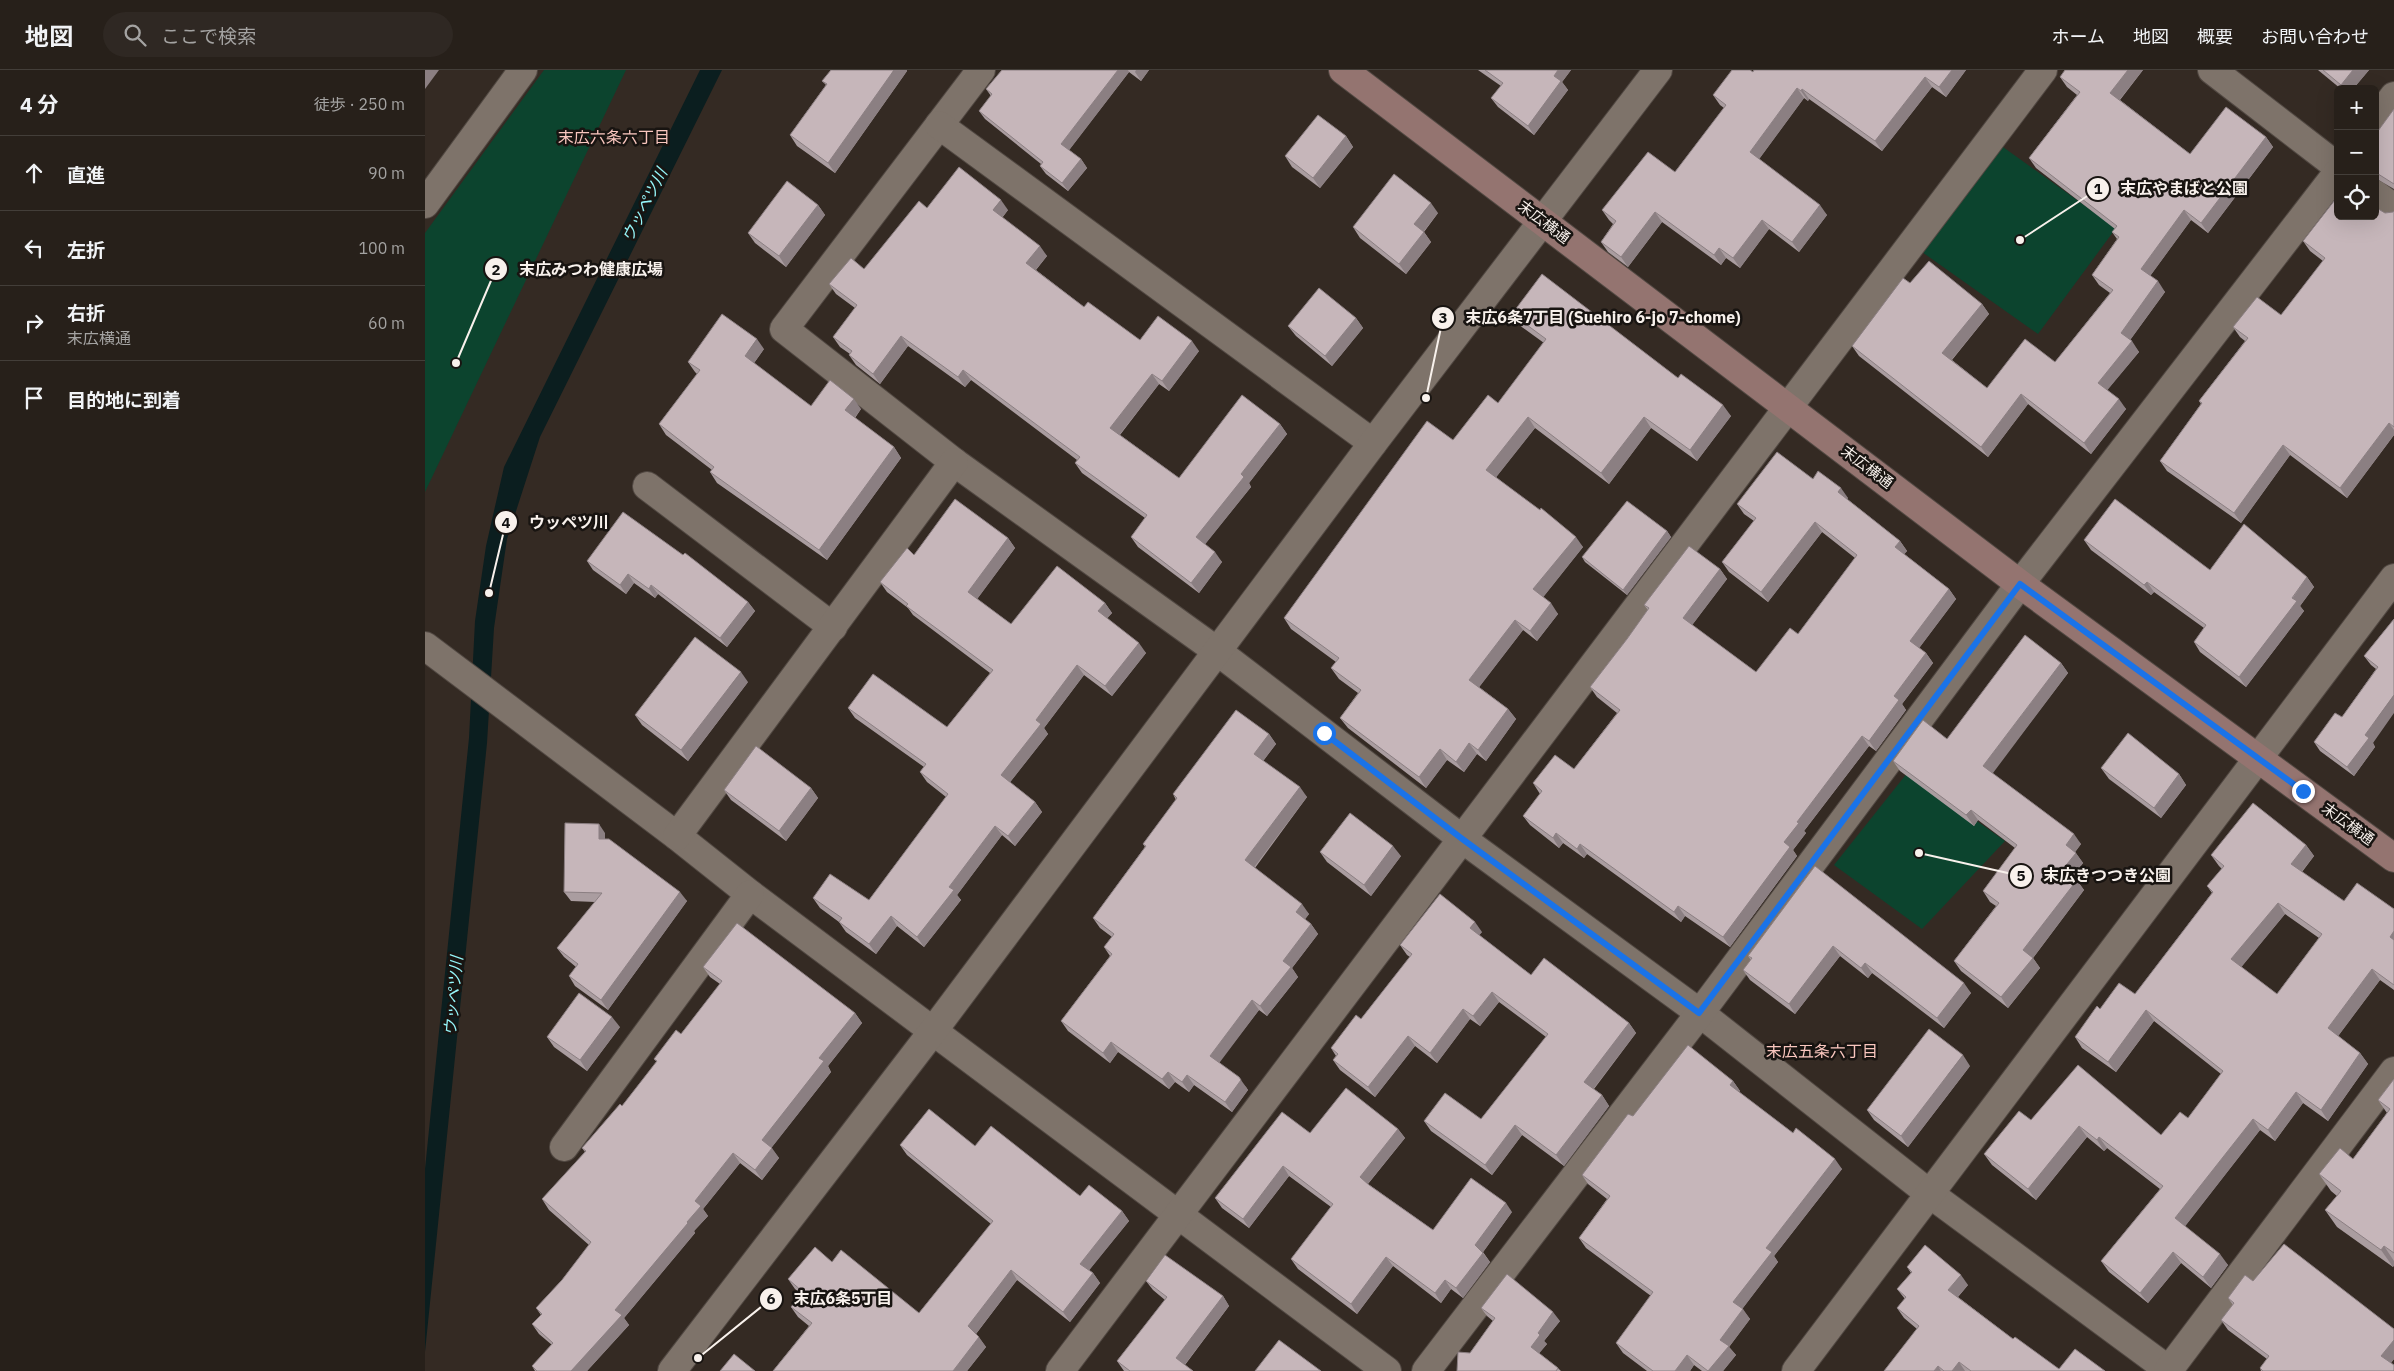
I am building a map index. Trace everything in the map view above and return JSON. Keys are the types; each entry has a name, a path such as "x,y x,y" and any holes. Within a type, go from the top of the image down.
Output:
{"street":[{"path":"425,204 523,70"},
{"path":"981,70 784,329 954,462 1217,651 1461,838 1699,1013 1930,1194 2169,1371 2394,1071"},
{"name":"末広横通","path":"1343,70 2020,584 2394,858"},
{"path":"672,1371 933,1031 1373,443 1544,222 1658,70"},
{"path":"1060,1371 2043,70"},
{"path":"2211,70 2334,164"},
{"path":"2379,116 2394,96"},
{"path":"939,125 1373,443"},
{"path":"1426,1371 1699,1013 2020,584 2336,175"},
{"path":"2379,197 2394,208"},
{"path":"677,836 954,462"},
{"path":"647,486 833,627"},
{"path":"1796,1371 2257,757 2394,578"},
{"path":"425,646 548,741 677,836 750,894 1387,1371"},
{"path":"564,1147 750,894"}],"green space":[{"path":"544,70 626,70 425,492 425,233"},
{"path":"2003,147 2116,228 2038,334 1922,252"},
{"path":"1908,772 2005,841 1922,929 1834,865"}],"water":[{"path":"700,70 722,70 540,437 507,539 494,628 487,743 425,1352 425,1169 469,738 475,621 486,546 504,467"}],"building":[{"path":"831,70 894,70 828,163 790,135 827,84 822,81"},
{"path":"1002,70 1118,70 1061,144 1081,159 1062,183 1040,166 1043,162 979,111 992,94 986,89"},
{"path":"1485,70 1558,70 1554,76 1561,81 1528,126 1491,98 1503,83"},
{"path":"1732,70 1750,70 1753,72 1754,70 1952,70 1939,87 1925,77 1875,141 1802,89 1801,91 1797,88 1750,152 1820,205 1792,242 1762,220 1733,258 1719,248 1714,255 1655,212 1621,257 1601,242 1616,221 1602,210 1648,152 1675,172 1726,105 1713,95"},
{"path":"2065,70 2128,70 2110,93 2190,154 2226,107 2266,137 2201,223 2184,210 2141,269 2158,281 2121,333 2132,341 2098,383 2119,399 2084,443 2021,394 1981,447 1852,346 1903,278 1910,283 1929,261 1982,304 1942,353 1987,388 2025,339 2055,362 2113,290 2092,275 2119,237 2112,232 2117,226 2029,158 2080,92 2060,77"},
{"path":"2323,70 2353,70 2341,85"},
{"path":"2394,109 2394,184 2379,175 2379,130"},
{"path":"1318,115 1346,136 1313,178 1285,156"},
{"path":"959,167 1001,200 993,210 1040,246 1026,263 1084,307 1088,302 1140,340 1158,316 1192,341 1162,381 1152,374 1110,428 1179,478 1242,395 1280,424 1241,474 1244,477 1196,537 1215,552 1191,583 1131,537 1147,515 1075,463 1080,457 963,370 958,377 901,336 873,374 849,355 852,351 833,337 857,305 829,284 851,258 864,269 919,201 927,208"},
{"path":"1394,174 1431,203 1414,224 1424,232 1399,264 1353,227"},
{"path":"787,181 818,205 779,256 748,233"},
{"path":"2334,201 2334,220 2379,220 2379,209 2385,213 2394,211 2394,427 2389,423 2340,488 2283,445 2234,513 2160,461 2202,403 2199,401 2248,338 2233,327 2257,297 2281,315 2325,258 2303,241"},
{"path":"1542,274 1678,378 1681,374 1723,405 1690,450 1644,417 1601,473 1528,417 1486,470 1540,510 1541,508 1576,537 1533,589 1551,603 1530,631 1515,620 1469,680 1508,709 1478,750 1469,743 1456,762 1440,749 1419,777 1340,718 1361,690 1331,668 1339,658 1284,618 1427,421 1453,440 1488,395 1498,403 1546,339 1512,314"},
{"path":"1319,288 1356,318 1325,356 1288,326"},
{"path":"722,314 757,339 745,356 811,406 830,380 854,399 845,410 894,447 819,550 710,472 714,467 659,424 700,370 688,362"},
{"path":"1777,452 1813,479 1818,471 1841,488 1838,492 1900,541 1895,547 1949,589 1910,641 1926,653 1894,696 1899,700 1869,741 1862,736 1797,822 1799,823 1784,842 1790,847 1723,937 1678,906 1674,912 1580,844 1577,849 1556,833 1553,838 1523,816 1542,791 1533,783 1555,755 1574,769 1620,710 1590,687 1649,608 1644,605 1689,546 1720,569 1683,618 1756,672 1790,628 1798,634 1857,555 1815,522 1761,592 1722,562 1756,518 1737,504"},
{"path":"955,499 1008,538 968,592 1011,624 1057,566 1105,603 1098,611 1139,643 1105,686 1077,665 1036,720 1041,724 1001,775 1035,802 1008,836 995,826 949,887 954,890 917,937 891,916 869,944 839,922 842,918 813,898 830,874 869,900 948,794 920,772 926,764 848,708 873,674 947,727 993,670 906,606 908,604 880,582 907,548 914,555"},
{"path":"2115,499 2210,570 2244,524 2307,577 2292,598 2297,601 2239,677 2194,642 2206,625 2147,582 2144,585 2084,540"},
{"path":"1627,501 1667,531 1623,590 1582,557"},
{"path":"623,512 683,555 685,553 748,602 720,638 651,585 649,589 628,574 620,585 587,561"},
{"path":"2394,619 2394,695 2365,735 2369,738 2347,767 2314,742 2335,713 2342,717 2378,667 2364,656"},
{"path":"2025,635 2061,663 1983,766 2074,834 2066,845 2076,853 2063,869 2077,880 2023,950 2033,958 2001,997 1954,961 1999,903 1983,891 2017,845 1971,810 1966,815 1893,761 1923,720 1947,739"},
{"path":"695,637 741,672 681,750 635,715"},
{"path":"1236,710 1269,734 1254,754 1300,787 1245,860 1302,904 1296,912 1311,924 1283,961 1291,967 1260,1006 1252,1000 1210,1056 1241,1080 1225,1102 1187,1075 1182,1082 1168,1072 1162,1079 1111,1042 1103,1053 1061,1021 1112,954 1104,947 1114,934 1093,918 1146,846 1143,844 1177,798 1173,794"},
{"path":"2128,733 2179,774 2154,808 2101,768"},
{"path":"756,746 811,788 779,831 724,790"},
{"path":"2253,803 2306,845 2291,864 2344,901 2357,883 2394,909 2394,931 2390,937 2394,940 2394,985 2372,969 2328,1028 2360,1053 2321,1110 2296,1092 2268,1130 2253,1119 2175,1218 2220,1254 2203,1277 2173,1252 2140,1293 2101,1261 2163,1186 2099,1137 2097,1140 2079,1126 2028,1189 1984,1154 2019,1111 2031,1120 2078,1065 2161,1135 2180,1112 2188,1118 2223,1071 2146,1010 2108,1062 2075,1037 2097,1006 2100,1009 2119,983 2135,994 2213,892 2207,886 2224,866 2211,855","holes":["2278,903 2322,934 2277,994 2231,959"]},
{"path":"1350,813 1393,846 1364,885 1320,852"},
{"path":"565,823 599,824 599,839 609,839 680,892 601,1000 569,976 578,964 557,948 602,893 564,892"},
{"path":"1815,866 1964,983 1937,1018 1865,963 1861,968 1833,946 1789,1004 1743,970 1752,958 1748,956"},
{"path":"1440,894 1475,922 1470,928 1531,975 1544,958 1629,1023 1584,1082 1602,1095 1556,1155 1515,1125 1485,1165 1424,1121 1445,1093 1481,1119 1548,1034 1492,992 1473,1016 1463,1009 1430,1053 1408,1036 1368,1087 1333,1060 1338,1054 1331,1048 1356,1015 1361,1019 1412,954 1400,945"},
{"path":"737,923 855,1013 819,1058 824,1061 762,1140 772,1148 755,1170 733,1153 695,1201 701,1206 615,1310 622,1315 571,1371 537,1371 532,1366 553,1343 532,1324 542,1314 536,1308 562,1280 591,1242 542,1199 586,1151 582,1148 620,1104 622,1106 657,1061 654,1059 676,1030 681,1034 722,981 703,967"},
{"path":"579,993 612,1017 580,1060 547,1037"},
{"path":"1929,1029 1963,1055 1901,1136 1867,1110"},
{"path":"1688,1045 1733,1081 1730,1085 1793,1133 1796,1128 1835,1159 1766,1248 1772,1252 1733,1302 1743,1309 1720,1340 1729,1346 1708,1371 1687,1355 1675,1371 1653,1371 1616,1343 1653,1292 1579,1238 1610,1196 1582,1175 1628,1114 1633,1116"},
{"path":"2394,1079 2394,1253 2384,1246 2381,1250 2325,1210 2341,1191 2319,1174 2340,1148 2353,1159 2390,1109 2378,1100"},
{"path":"1346,1088 1398,1129 1360,1177 1369,1185 1433,1230 1471,1178 1506,1203 1475,1245 1483,1253 1456,1288 1445,1280 1435,1293 1386,1257 1351,1304 1291,1259 1333,1204 1283,1166 1243,1219 1215,1198 1282,1112 1310,1133"},
{"path":"929,1109 975,1146 991,1126 1080,1196 1089,1185 1122,1211 1080,1264 1093,1273 1063,1312 1011,1270 968,1326 979,1337 953,1371 773,1371 812,1323 791,1307 803,1292 788,1279 815,1247 832,1262 841,1250 919,1313 993,1221 900,1145"},
{"path":"2284,1244 2394,1329 2394,1340 2381,1356 2394,1365 2394,1371 2263,1371 2260,1368 2269,1356 2221,1320 2234,1303 2228,1298 2245,1275 2253,1281"},
{"path":"1925,1245 1961,1275 1948,1290 2013,1339 2015,1337 2059,1369 2075,1349 2105,1371 1971,1371 1959,1362 1952,1371 1944,1371 1938,1366 1934,1371 1884,1371 1919,1326 1897,1308 1906,1297 1897,1289 1912,1272 1907,1267"},
{"path":"1165,1255 1223,1296 1176,1358 1193,1371 1130,1371 1117,1361 1167,1297 1146,1281"},
{"path":"1507,1274 1553,1312 1538,1333 1540,1335 1531,1347 1558,1368 1556,1371 1457,1371 1458,1352 1470,1353 1495,1318 1481,1308"},
{"path":"1279,1340 1321,1371 1255,1371"},
{"path":"734,1354 755,1371 720,1371"}],"place":[{"name":"末広やまばと公園","path":"2020,240"},
{"name":"末広みつわ健康広場","path":"456,363"},
{"name":"末広6条7丁目 (Suehiro 6-jo 7-chome)","path":"1426,398"},
{"name":"ウッペツ川","path":"489,593"},
{"name":"末広きつつき公園","path":"1919,853"},
{"name":"末広6条5丁目","path":"698,1358"}],"district":[{"name":"末広六条六丁目","path":"614,137"},
{"name":"末広五条六丁目","path":"1822,1051"}],"route":[{"path":"1324,733 1461,838 1699,1013 2020,584 2303,791"}]}
